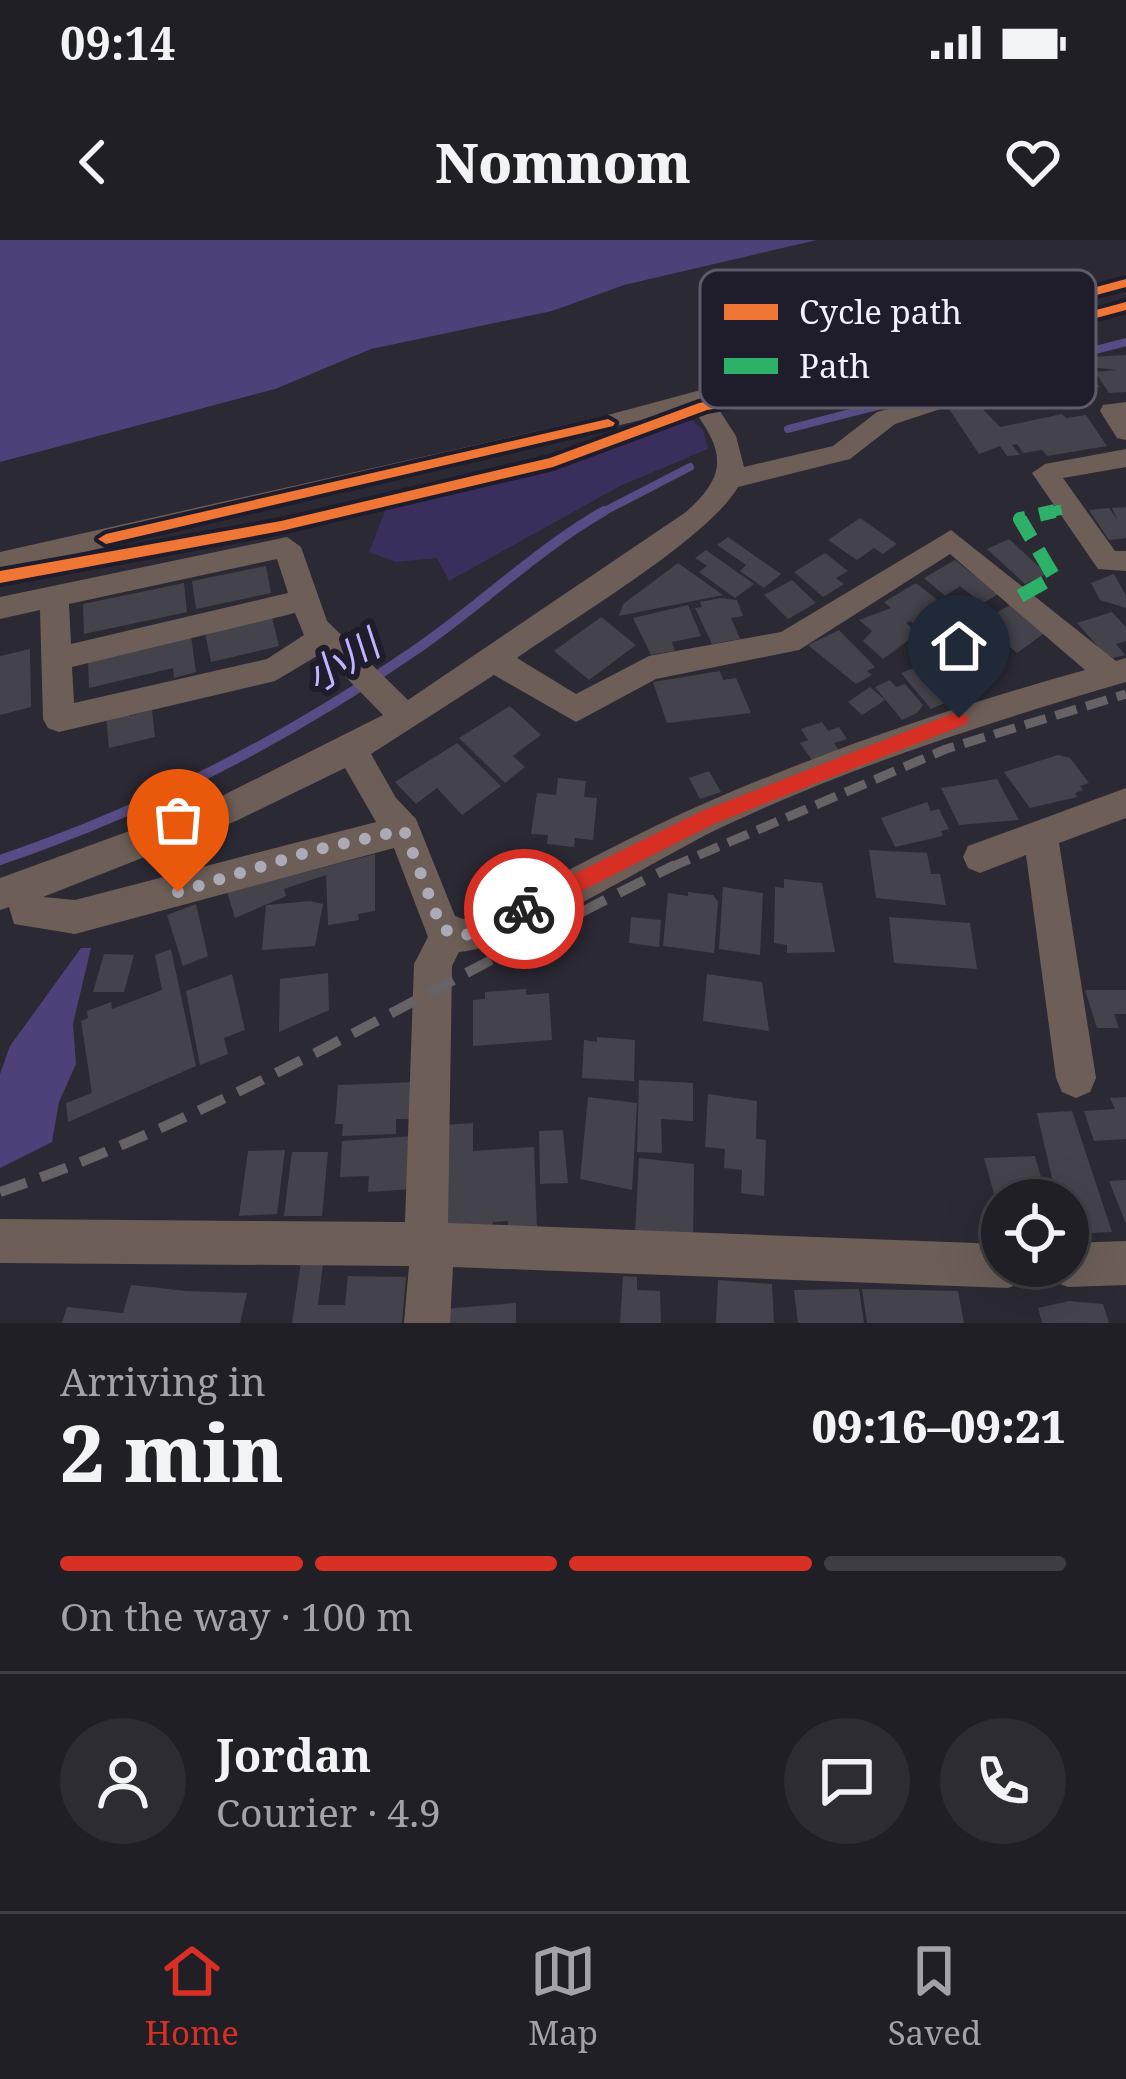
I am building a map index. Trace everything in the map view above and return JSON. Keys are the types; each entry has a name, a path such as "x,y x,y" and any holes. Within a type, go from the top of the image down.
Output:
{"street":[{"path":"1096,291 1126,283"},
{"path":"1,563 700,401"},
{"path":"704,408 727,443 729,480"},
{"path":"404,830 75,917 27,912 12,890 164,838 352,749 494,658 700,513 729,480 842,453 886,418 923,408"},
{"path":"1126,410 1112,411 1126,432"},
{"path":"1126,458 1045,473 1108,562 1126,560"},
{"path":"494,658 576,709 649,668 788,642 951,540 1119,672"},
{"path":"0,608 287,547 314,627 405,717"},
{"path":"54,596 59,719 275,669 333,644"},
{"path":"56,659 305,600"},
{"path":"449,934 470,933 555,896 709,817 832,765 959,718 1119,672"},
{"path":"352,749 384,808 404,830 438,922 449,934"},
{"path":"980,857 1126,803"},
{"path":"1040,833 1076,1078"},
{"path":"427,1323 433,964 449,934"},
{"path":"0,1241 426,1244 981,1265"},
{"path":"1089,1264 1126,1263"}],"shaded area":[{"path":"0,240 817,240 624,285 552,311 371,349 275,389 0,462"},
{"path":"688,417 703,430 708,449 620,486 449,581 437,558 396,562 369,552 387,506 558,467"},
{"path":"81,948 91,948 73,1024 76,1064 59,1102 52,1142 0,1168 0,1074 10,1046"}],"building":[{"path":"1126,355 1126,392 1109,393 1096,372 1117,370 1098,368 1096,357"},
{"path":"948,408 982,408 1000,427 1062,414 1066,418 1086,415 1107,446 1047,456 1042,450 1023,453 1017,444 1012,445 1020,455 1007,456 1000,446 979,454"},
{"path":"1126,507 1126,538 1109,540 1089,510 1109,508 1117,519 1112,508"},
{"path":"860,518 897,544 883,554 874,548 857,560 828,540"},
{"path":"728,537 781,574 764,588 740,571 746,565 717,545"},
{"path":"1009,539 1047,574 1025,584 987,549"},
{"path":"706,550 754,584 735,598 699,572 707,566 695,558"},
{"path":"825,553 848,571 836,578 844,584 823,597 794,572"},
{"path":"955,560 998,594 982,604 960,586 945,596 924,578"},
{"path":"678,563 723,595 619,616 623,604"},
{"path":"266,566 271,593 196,609 192,581"},
{"path":"1114,574 1126,596 1126,608 1100,600 1091,583"},
{"path":"792,580 816,603 788,619 764,595"},
{"path":"184,583 187,612 84,634 83,604"},
{"path":"916,583 960,618 939,632 925,620 916,626 906,623 918,633 883,659 863,641 872,631 859,620 891,608 884,602"},
{"path":"737,600 743,616 731,618 740,639 712,644 695,608 702,607 700,602"},
{"path":"1015,602 1046,632 1017,653 981,622"},
{"path":"688,605 701,636 672,642 675,651 651,655 633,618"},
{"path":"1112,612 1126,627 1126,641 1116,644 1125,655 1109,659 1077,623"},
{"path":"272,617 279,646 211,662 205,633"},
{"path":"601,617 636,645 589,680 554,651"},
{"path":"839,630 875,667 867,671 872,675 856,684 808,645"},
{"path":"191,636 196,672 174,678 173,668 89,688 88,659"},
{"path":"950,647 977,675 958,683 933,655"},
{"path":"30,649 31,707 0,715 0,656"},
{"path":"933,660 961,696 931,709 901,673"},
{"path":"720,671 723,680 736,678 751,713 667,723 653,682"},
{"path":"890,680 896,687 905,684 923,705 917,713 902,720 875,687"},
{"path":"870,687 885,700 862,715 848,702"},
{"path":"510,706 541,735 513,756 525,767 505,783 459,738"},
{"path":"129,710 129,716 152,710 155,737 109,748 106,716"},
{"path":"822,722 828,731 839,727 847,739 834,743 839,751 812,760 800,743 808,740 801,729"},
{"path":"457,743 501,786 462,815 437,788 416,804 395,782"},
{"path":"1058,755 1070,758 1089,783 1080,786 1083,790 1075,793 1077,797 1030,808 1004,772"},
{"path":"709,771 721,792 700,799 689,778"},
{"path":"558,778 586,781 584,797 597,798 593,840 575,838 574,847 547,844 548,835 531,834 537,793 556,795"},
{"path":"997,779 1019,820 959,825 941,788"},
{"path":"927,802 931,811 939,809 949,829 941,831 943,836 895,847 881,818"},
{"path":"869,850 927,853 931,874 940,874 946,905 876,898"},
{"path":"375,854 375,911 358,914 359,920 328,925 326,875 284,889 286,896 235,918 227,892"},
{"path":"517,861 539,862 537,888 515,887"},
{"path":"784,879 822,883 835,952 787,953 787,945 774,943 775,887 784,888"},
{"path":"723,887 763,893 760,955 719,949"},
{"path":"688,892 713,895 718,902 714,953 663,946 668,893 688,896"},
{"path":"196,904 208,956 183,966 167,915"},
{"path":"323,904 315,946 262,950 266,905"},
{"path":"631,917 661,920 659,947 629,943"},
{"path":"889,917 970,923 977,969 894,963"},
{"path":"171,949 196,1066 68,1122 66,1103 92,1093 81,1021 88,1018 87,1011 111,1002 112,1009 162,990 155,955"},
{"path":"104,954 134,955 124,992 93,992"},
{"path":"328,973 329,1010 279,1032 280,979"},
{"path":"232,974 245,1030 224,1038 228,1054 200,1065 186,991"},
{"path":"707,974 762,982 769,1031 703,1021"},
{"path":"526,989 526,995 549,993 552,1040 473,1046 473,1000 485,999 485,992"},
{"path":"1085,990 1126,990 1126,1014 1114,1014 1119,1028 1097,1028"},
{"path":"597,1037 635,1040 634,1081 582,1078 584,1040 597,1042"},
{"path":"639,1080 693,1083 693,1121 661,1119 662,1153 637,1152"},
{"path":"416,1082 414,1119 396,1119 396,1134 342,1136 343,1124 335,1124 338,1085"},
{"path":"708,1094 757,1101 756,1139 766,1140 764,1196 741,1193 742,1170 724,1168 725,1149 705,1147"},
{"path":"588,1097 637,1103 632,1190 580,1179"},
{"path":"1126,1097 1126,1139 1094,1141 1084,1111 1115,1109 1110,1098"},
{"path":"1072,1111 1112,1232 1089,1233 1089,1179 1052,1179 1037,1113"},
{"path":"473,1123 473,1151 534,1147 537,1229 508,1231 508,1221 493,1222 492,1227 440,1231 442,1125"},
{"path":"563,1130 568,1183 540,1184 539,1131"},
{"path":"415,1136 414,1189 368,1192 369,1176 340,1177 342,1141"},
{"path":"285,1150 277,1214 239,1216 248,1151"},
{"path":"292,1152 328,1152 322,1216 284,1216"},
{"path":"1035,1156 1042,1179 990,1179 984,1158"},
{"path":"639,1158 694,1164 693,1241 635,1235"},
{"path":"1126,1180 1126,1224 1109,1181"},
{"path":"301,1262 323,1263 318,1305 345,1305 348,1276 406,1277 402,1323 292,1323"},
{"path":"623,1276 637,1277 637,1290 660,1291 661,1323 620,1323"},
{"path":"718,1280 772,1284 774,1323 716,1323"},
{"path":"131,1285 247,1293 240,1323 62,1323 67,1307 123,1313"},
{"path":"859,1289 864,1323 798,1323 794,1290"},
{"path":"862,1289 958,1291 964,1323 867,1323"},
{"path":"1069,1301 1103,1304 1109,1323 1042,1323 1038,1308"},
{"path":"516,1303 516,1323 443,1323 444,1309"}],"waterway":[{"name":"小川","path":"1096,350 1126,342"},
{"name":"小川","path":"788,429 870,408"},
{"name":"小川","path":"601,513 690,467"},
{"name":"小川","path":"0,860 161,796 263,744 411,653 601,513"}],"railway":[{"path":"669,868 946,749 1126,694"},
{"path":"669,868 675,865"},
{"path":"0,1192 88,1159 259,1082 669,868"}],"marked path":[{"path":"1020,596 1054,577 1020,519 1070,508"}],"cycle path":[{"path":"1096,291 1126,283"},
{"path":"1096,314 1126,306"},
{"path":"0,577 281,526 553,462 700,407"},
{"path":"106,539 608,423"}],"way so far":[{"path":"178,892 315,850 404,830 442,929 464,936 524,909"}],"route":[{"path":"524,909 709,817 959,718"}]}
